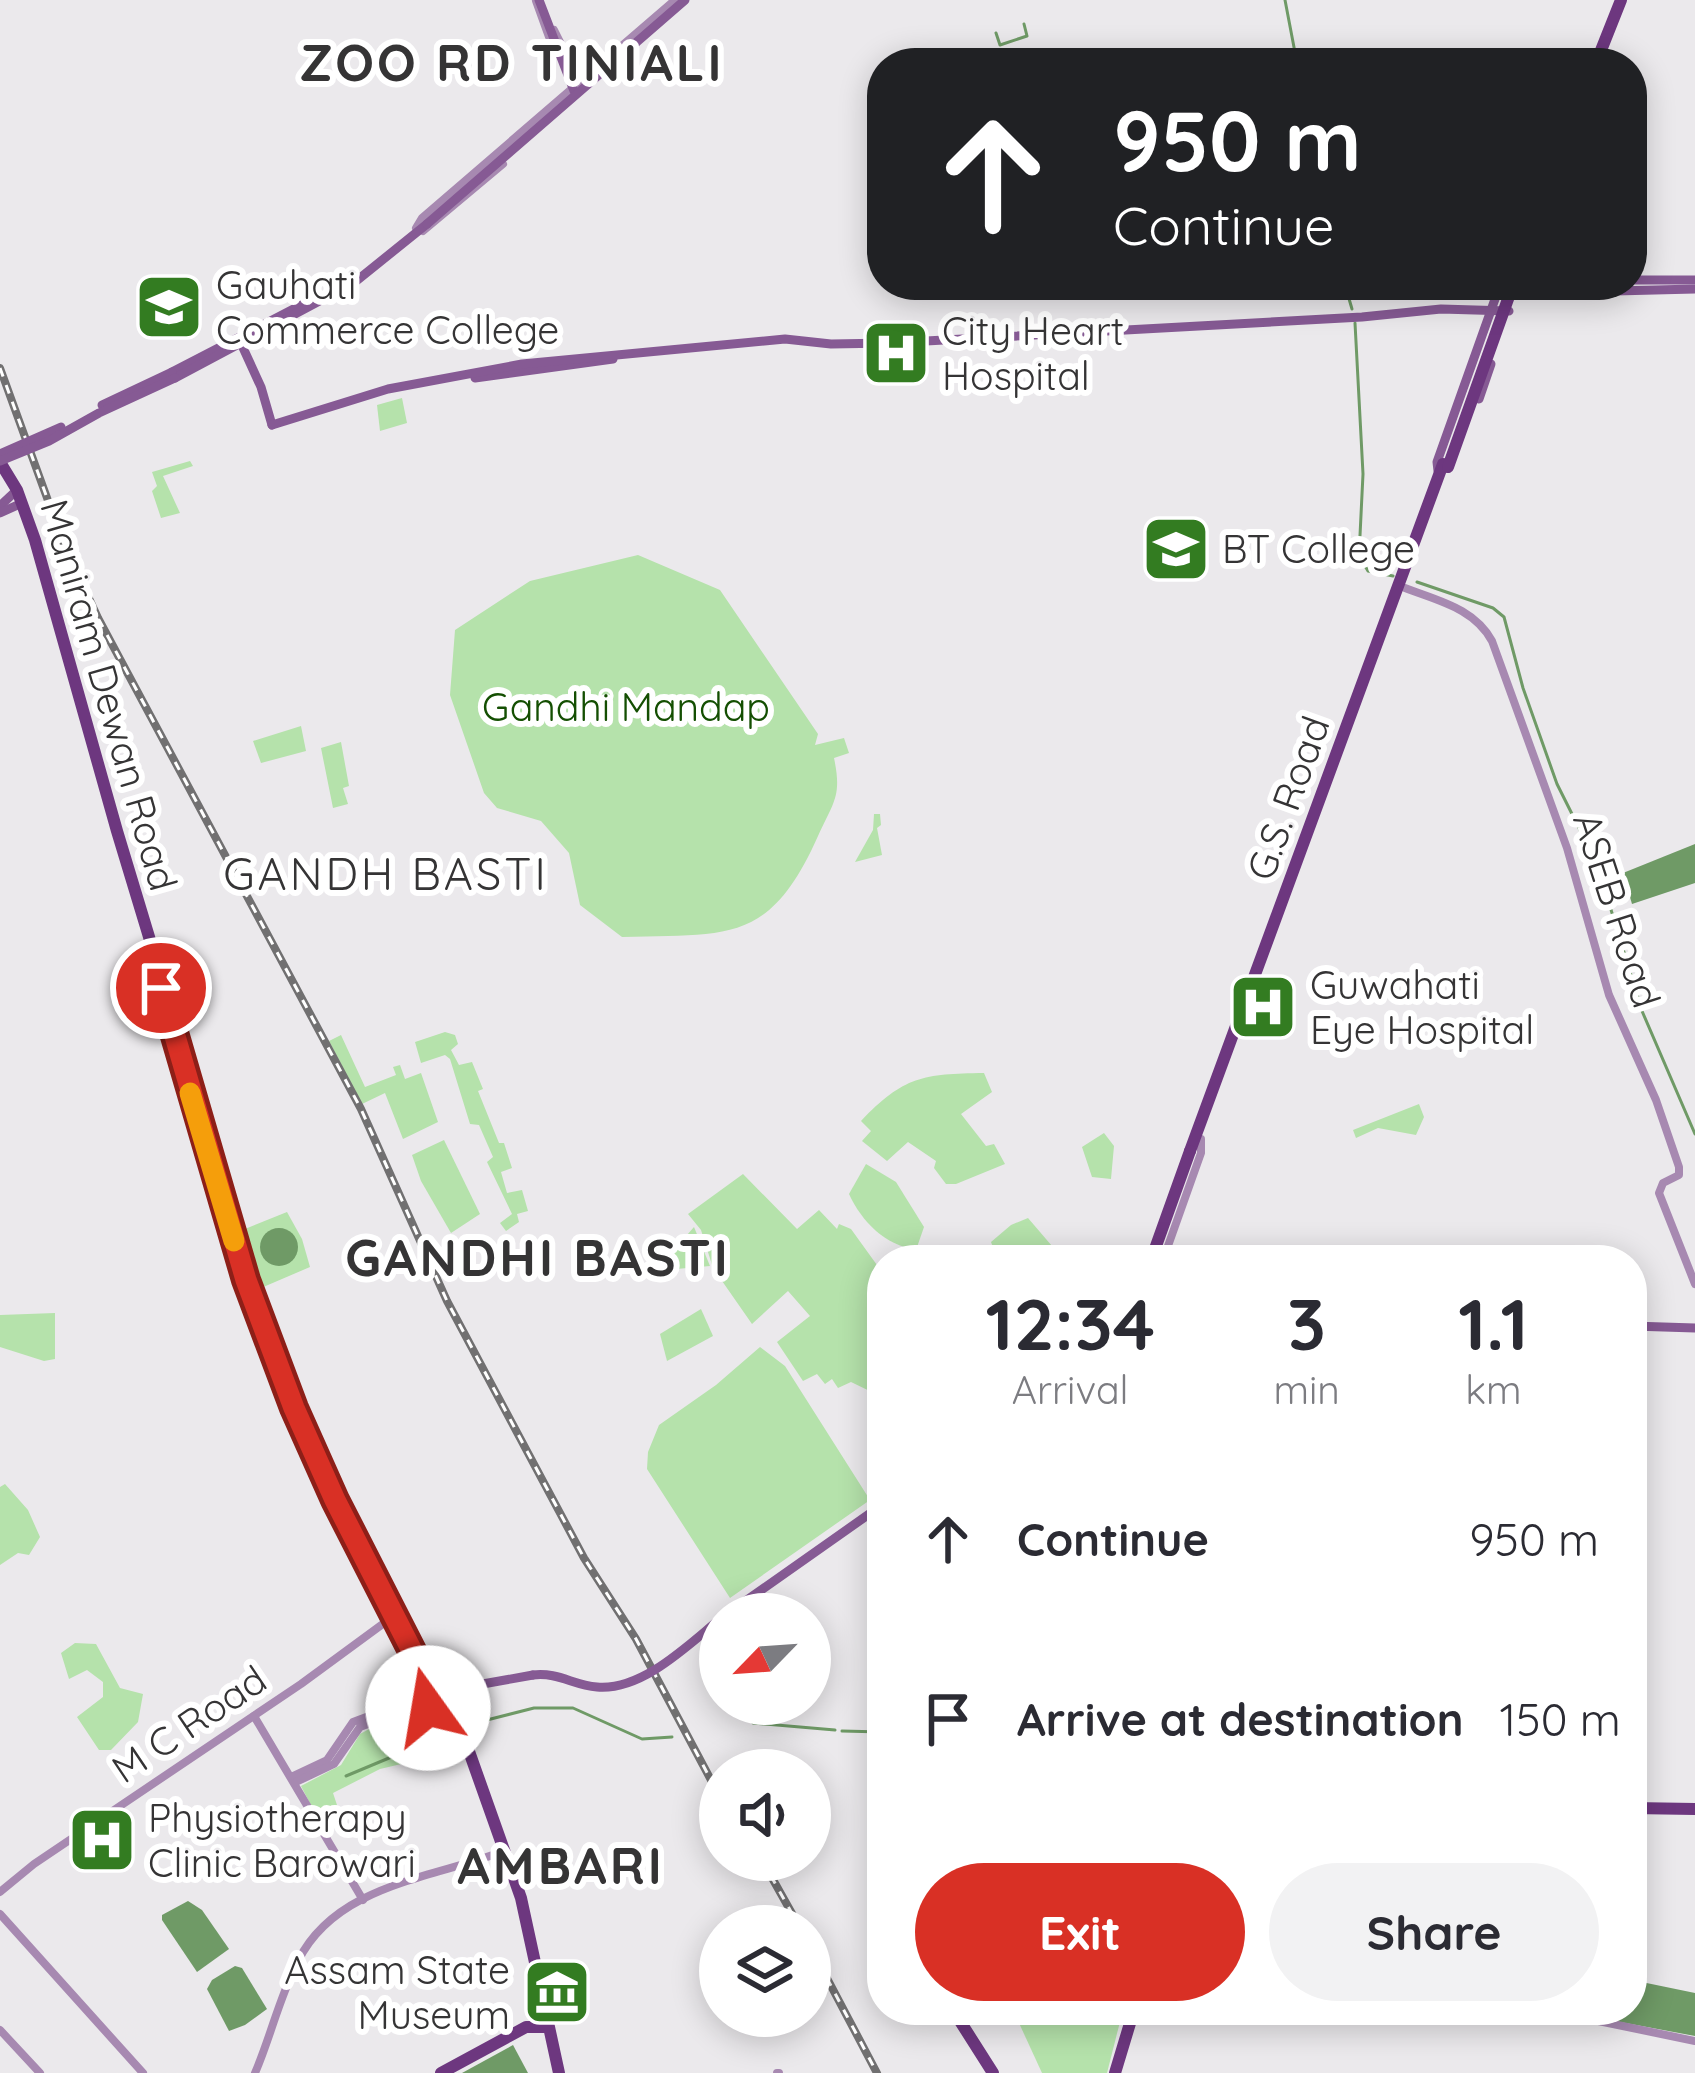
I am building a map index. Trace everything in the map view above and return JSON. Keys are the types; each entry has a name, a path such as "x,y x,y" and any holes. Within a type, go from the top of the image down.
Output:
{"main road":[{"path":"540,0 569,64 588,82"},
{"path":"540,0 574,92"},
{"path":"420,228 682,0"},
{"path":"0,459 355,282 682,0"},
{"path":"1602,48 1617,0"},
{"path":"1598,48 1617,0"},
{"path":"1647,283 1658,286"},
{"path":"1647,287 1695,284"},
{"path":"1647,286 1658,286"},
{"path":"1443,471 1437,462 1499,300"},
{"path":"1443,471 1504,300"},
{"path":"1443,471 1456,462 1508,314 1508,300"},
{"path":"240,342 272,428 442,383 636,356 797,341 889,343 1402,313 1508,314"},
{"name":"Maniram Dewan Road","path":"0,459 17,498 190,1088"},
{"name":"G.S. Road","path":"1195,1146 1405,588 1443,471"},
{"name":"G.S. Road","path":"1195,1146 1443,471"},
{"name":"Maniram Dewan Road","path":"0,472 17,498"},
{"path":"0,510 17,498"},
{"path":"190,1088 246,1280 294,1408 335,1500 443,1696 437,1716"},
{"path":"190,1088 235,1229 310,1431 459,1729 501,1853 542,2026 559,2073"},
{"path":"1159,1245 1195,1146"},
{"path":"1647,1326 1695,1328"},
{"path":"754,1593 867,1515"},
{"path":"501,1853 450,1729 428,1708 443,1696 472,1686 533,1675 556,1674 598,1687 624,1684 699,1637"},
{"path":"1647,1805 1695,1809"},
{"path":"963,2025 993,2073"},
{"path":"1115,2073 1129,2025"},
{"path":"441,2073 526,2027 542,2026"}],"street":[{"path":"420,228 442,217 574,92"},
{"name":"ASEB Road","path":"1405,588 1469,614 1484,626 1492,641 1567,848 1609,995 1679,1167 1679,1176 1663,1183 1659,1193 1695,1285"},
{"name":"M C Road","path":"0,1892 395,1615"},
{"path":"294,1779 327,1760 353,1722 443,1696"},
{"path":"254,1716 363,1900"},
{"path":"294,1779 334,1764 354,1731 366,1724 437,1716"},
{"path":"255,2073 275,2007 302,1952 335,1919 408,1878 501,1853"},
{"path":"0,1914 143,2073"},
{"path":"1618,2025 1695,2041"},
{"path":"0,2030 40,2073"}],"green space":[{"path":"402,398 407,423 380,431 377,405"},
{"path":"190,461 193,466 163,476 180,513 161,518 152,491 157,486 152,472"},
{"name":"Gandhi Mandap","path":"638,555 720,590 818,734 815,745 844,738 849,753 834,758 837,790 832,806 782,897 763,915 718,932 622,937 580,905 569,853 541,821 497,808 484,793 450,695 455,630 530,581"},
{"path":"301,726 306,751 261,763 253,741"},
{"path":"341,742 348,804 333,808 321,748"},
{"path":"874,814 880,814 877,828 882,855 855,862 873,830"},
{"path":"445,1032 455,1035 458,1044 451,1050 459,1065 472,1062 483,1089 478,1091 499,1143 504,1143 512,1168 501,1172 507,1193 522,1190 528,1211 517,1214 519,1222 506,1231 500,1223 512,1214 487,1162 493,1157 479,1125 470,1124 450,1059 445,1055 421,1063 415,1042"},
{"path":"341,1035 365,1087 396,1075 393,1067 400,1065 405,1079 421,1073 438,1122 403,1139 385,1093 362,1104 329,1041"},
{"path":"984,1073 992,1092 961,1114 986,1146 994,1144 1005,1164 946,1184 934,1168 936,1161 908,1142 887,1161 862,1141 871,1131 861,1121 903,1086 930,1077"},
{"path":"1419,1104 1424,1117 1416,1135 1378,1128 1356,1138 1353,1130"},
{"path":"1104,1133 1114,1146 1111,1179 1092,1177 1082,1147"},
{"path":"444,1140 480,1214 451,1233 412,1155"},
{"path":"866,1164 896,1182 924,1227 918,1245 901,1245 885,1237 868,1223 849,1194"},
{"path":"743,1174 797,1229 819,1210 837,1229 839,1224 851,1229 867,1251 867,1390 851,1382 838,1388 832,1379 825,1384 817,1374 803,1381 777,1342 810,1316 788,1291 752,1324 713,1268 701,1230 688,1214"},
{"path":"287,1212 310,1267 261,1288 240,1231"},
{"path":"1028,1218 1051,1245 992,1245 1011,1225"},
{"path":"694,1227 710,1266 665,1270 660,1266"},
{"path":"701,1309 713,1336 667,1361 660,1334"},
{"path":"55,1313 55,1359 44,1361 0,1347 0,1315"},
{"path":"760,1347 785,1366 867,1502 737,1593 727,1593 647,1469 659,1425"},
{"path":"5,1484 28,1510 40,1537 29,1555 18,1553 0,1565 0,1487"},
{"path":"75,1643 96,1644 120,1688 143,1694 138,1722 111,1750 99,1750 77,1717 103,1697 103,1682 87,1670 69,1679 61,1653"},
{"path":"419,1725 419,1737 426,1738 430,1746 419,1751 423,1765 417,1767 414,1761 380,1769 333,1793 337,1805 316,1815 301,1786 341,1765 360,1734 371,1728"},
{"path":"1020,2025 1119,2025 1107,2073 1042,2073"}],"shaded area":[{"path":"1695,844 1695,883 1632,904 1623,873"},
{"path":"279,1228 293,1233 298,1247 293,1261 279,1266 265,1261 260,1247 265,1233"},
{"path":"188,1901 202,1910 229,1949 197,1972 162,1920 162,1915"},
{"path":"235,1966 242,1968 267,2009 229,2031 207,1989 212,1980"},
{"path":"1647,1983 1695,1993 1695,2036 1636,2025 1647,2025"},
{"path":"513,2045 528,2073 462,2073"}],"waterway":[{"path":"1285,0 1294,48"},
{"path":"996,33 1000,45 1027,36 1024,24"},
{"path":"1349,300 1352,309"},
{"path":"1355,323 1363,474 1359,556 1368,571 1393,576"},
{"path":"1417,582 1493,608 1504,617 1557,784 1597,864 1642,1011 1695,1134"},
{"path":"475,1723 534,1708 573,1708 642,1739 672,1737"},
{"path":"776,1725 835,1730"},
{"path":"842,1731 867,1732"},
{"path":"346,1776 444,1735"}],"railway":[{"path":"0,368 63,542 98,618 361,1109 447,1301 584,1558 636,1639 699,1758"},
{"path":"774,1881 787,1905"},
{"path":"831,1986 877,2073"}],"slow traffic":[{"path":"190,1093 234,1241"}],"place":[{"name":"Gauhati Commerce College","path":"169,307"},
{"name":"City Heart Hospital","path":"896,353"},
{"name":"BT College","path":"1176,549"},
{"name":"Guwahati Eye Hospital","path":"1263,1007"},
{"name":"Physiotherapy Clinic Barowari","path":"102,1840"},
{"name":"Assam State Museum","path":"557,1992"}],"district":[{"name":"ZOO RD TINIALI","path":"512,63"},
{"name":"GANDH BASTI","path":"386,874"},
{"name":"GANDHI BASTI","path":"538,1258"},
{"name":"AMBARI","path":"561,1866"}],"route":[{"path":"161,988 246,1280 320,1468 432,1690 426,1700 428,1708"}]}
